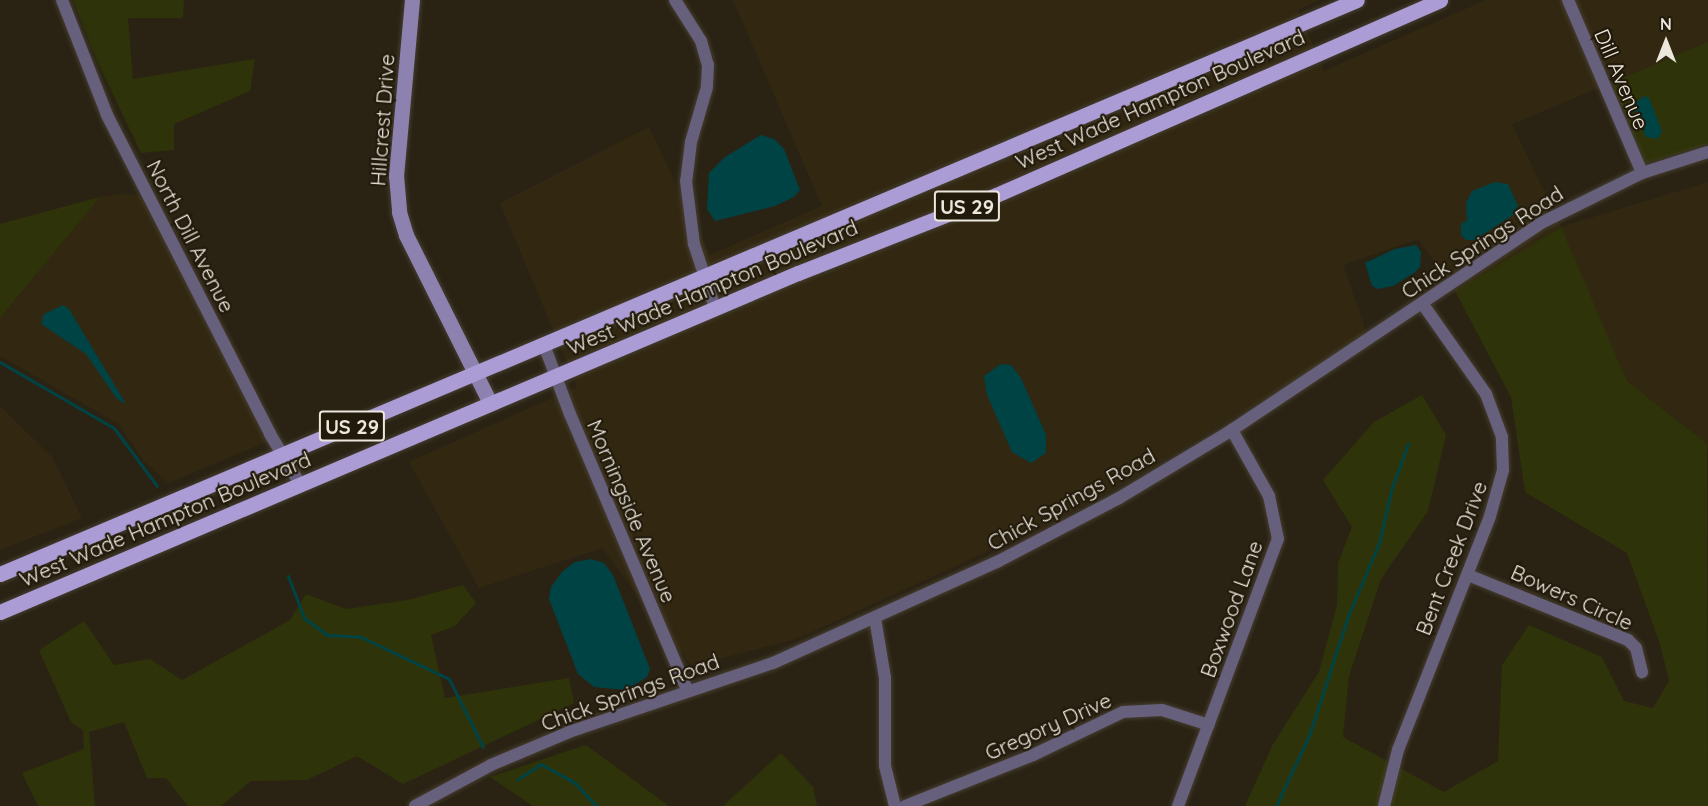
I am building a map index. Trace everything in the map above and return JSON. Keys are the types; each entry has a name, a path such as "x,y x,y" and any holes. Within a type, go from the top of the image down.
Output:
{"main road":[{"name":"West Wade Hampton Boulevard","path":"0,574 1357,0"},
{"name":"West Wade Hampton Boulevard","path":"0,612 715,308 996,195 1440,0"}],"street":[{"name":"North Dill Avenue","path":"62,0 107,115 270,434 285,455 300,484"},
{"name":"Hillcrest Drive","path":"412,0 396,175 399,212 406,236 490,403"},
{"path":"675,0 701,41 708,65 707,87 691,142 686,181 694,244 715,308"},
{"name":"Dill Avenue","path":"1568,0 1642,173"},
{"name":"Chick Springs Road","path":"415,806 491,765 687,690 773,663 950,585 1108,504 1232,429 1541,223 1642,173 1708,152"},
{"name":"Bent Creek Drive","path":"1384,806 1398,750 1467,575 1501,481 1502,437 1477,379 1422,303"},
{"name":"Morningside Avenue","path":"544,345 687,690"},
{"name":"Boxwood Lane","path":"1178,806 1278,539 1269,496 1232,429"},
{"name":"Bowers Circle","path":"1467,575 1628,640 1635,648 1642,672"},
{"path":"875,618 885,678 885,766 895,806"},
{"name":"Gregory Drive","path":"905,806 1032,755 1123,712 1162,710 1209,725"}],"shaded area":[{"path":"733,0 1320,0 1298,10 1324,71 1486,0 1708,0 1708,42 1512,124 1561,227 1708,182 1708,461 1707,444 1627,381 1561,228 1455,291 1418,239 1343,265 1368,336 1129,481 1046,525 799,638 692,666 602,548 479,588 409,462 577,387 500,203 649,127 710,255 822,206"},
{"path":"122,194 140,195 172,249 266,442 168,483 143,460 119,424 0,356 0,318 100,197"},
{"path":"0,406 52,457 82,518 0,550"}],"green space":[{"path":"73,0 184,0 183,18 128,18 133,79 255,59 250,91 174,124 174,150 141,153 97,61"},
{"path":"1708,42 1708,144 1634,167 1601,87"},
{"path":"100,197 0,318 0,224"},
{"path":"1561,227 1627,381 1707,444 1708,806 1245,806 1273,744 1319,672 1337,605 1338,563 1352,527 1323,480 1374,422 1422,395 1446,435 1428,511 1381,579 1349,676 1343,737 1444,792 1498,761 1502,665 1529,625 1602,657 1624,701 1653,708 1669,681 1660,644 1627,553 1525,492 1511,397 1455,291"},
{"path":"463,585 476,603 455,626 431,635 445,698 569,678 574,703 403,784 357,756 307,780 251,781 221,806 188,806 166,778 147,778 124,722 89,732 95,806 38,806 22,773 84,749 83,730 71,722 39,650 84,621 114,665 150,659 182,680 290,620 306,594 346,609 408,600"},
{"path":"586,745 669,806 533,806 490,777"},
{"path":"781,753 813,787 817,806 723,806"}],"water":[{"path":"1644,96 1649,98 1662,131 1658,139 1646,137 1634,110 1634,104"},
{"path":"761,135 774,139 784,149 800,190 794,197 775,206 715,221 707,209 709,173 725,157"},
{"path":"1495,182 1508,184 1518,206 1513,215 1475,240 1466,240 1461,235 1461,224 1467,220 1466,203 1472,191"},
{"path":"1416,245 1421,252 1420,267 1414,273 1393,286 1378,289 1372,286 1365,263 1395,249"},
{"path":"63,305 69,309 126,404 117,399 86,354 41,324 44,314"},
{"path":"1001,364 1011,365 1021,378 1046,435 1046,453 1031,463 1012,452 987,395 984,376"},
{"path":"591,559 604,563 613,575 650,669 647,677 626,690 594,687 578,674 549,599 551,587 562,572 575,562"}],"waterway":[{"path":"0,362 114,428 157,486"},
{"path":"1276,806 1310,733 1348,616 1379,543 1392,487 1408,444"},
{"path":"288,576 304,618 327,635 361,637 449,679 483,747"},
{"path":"518,779 541,764 574,782 596,806"}]}
